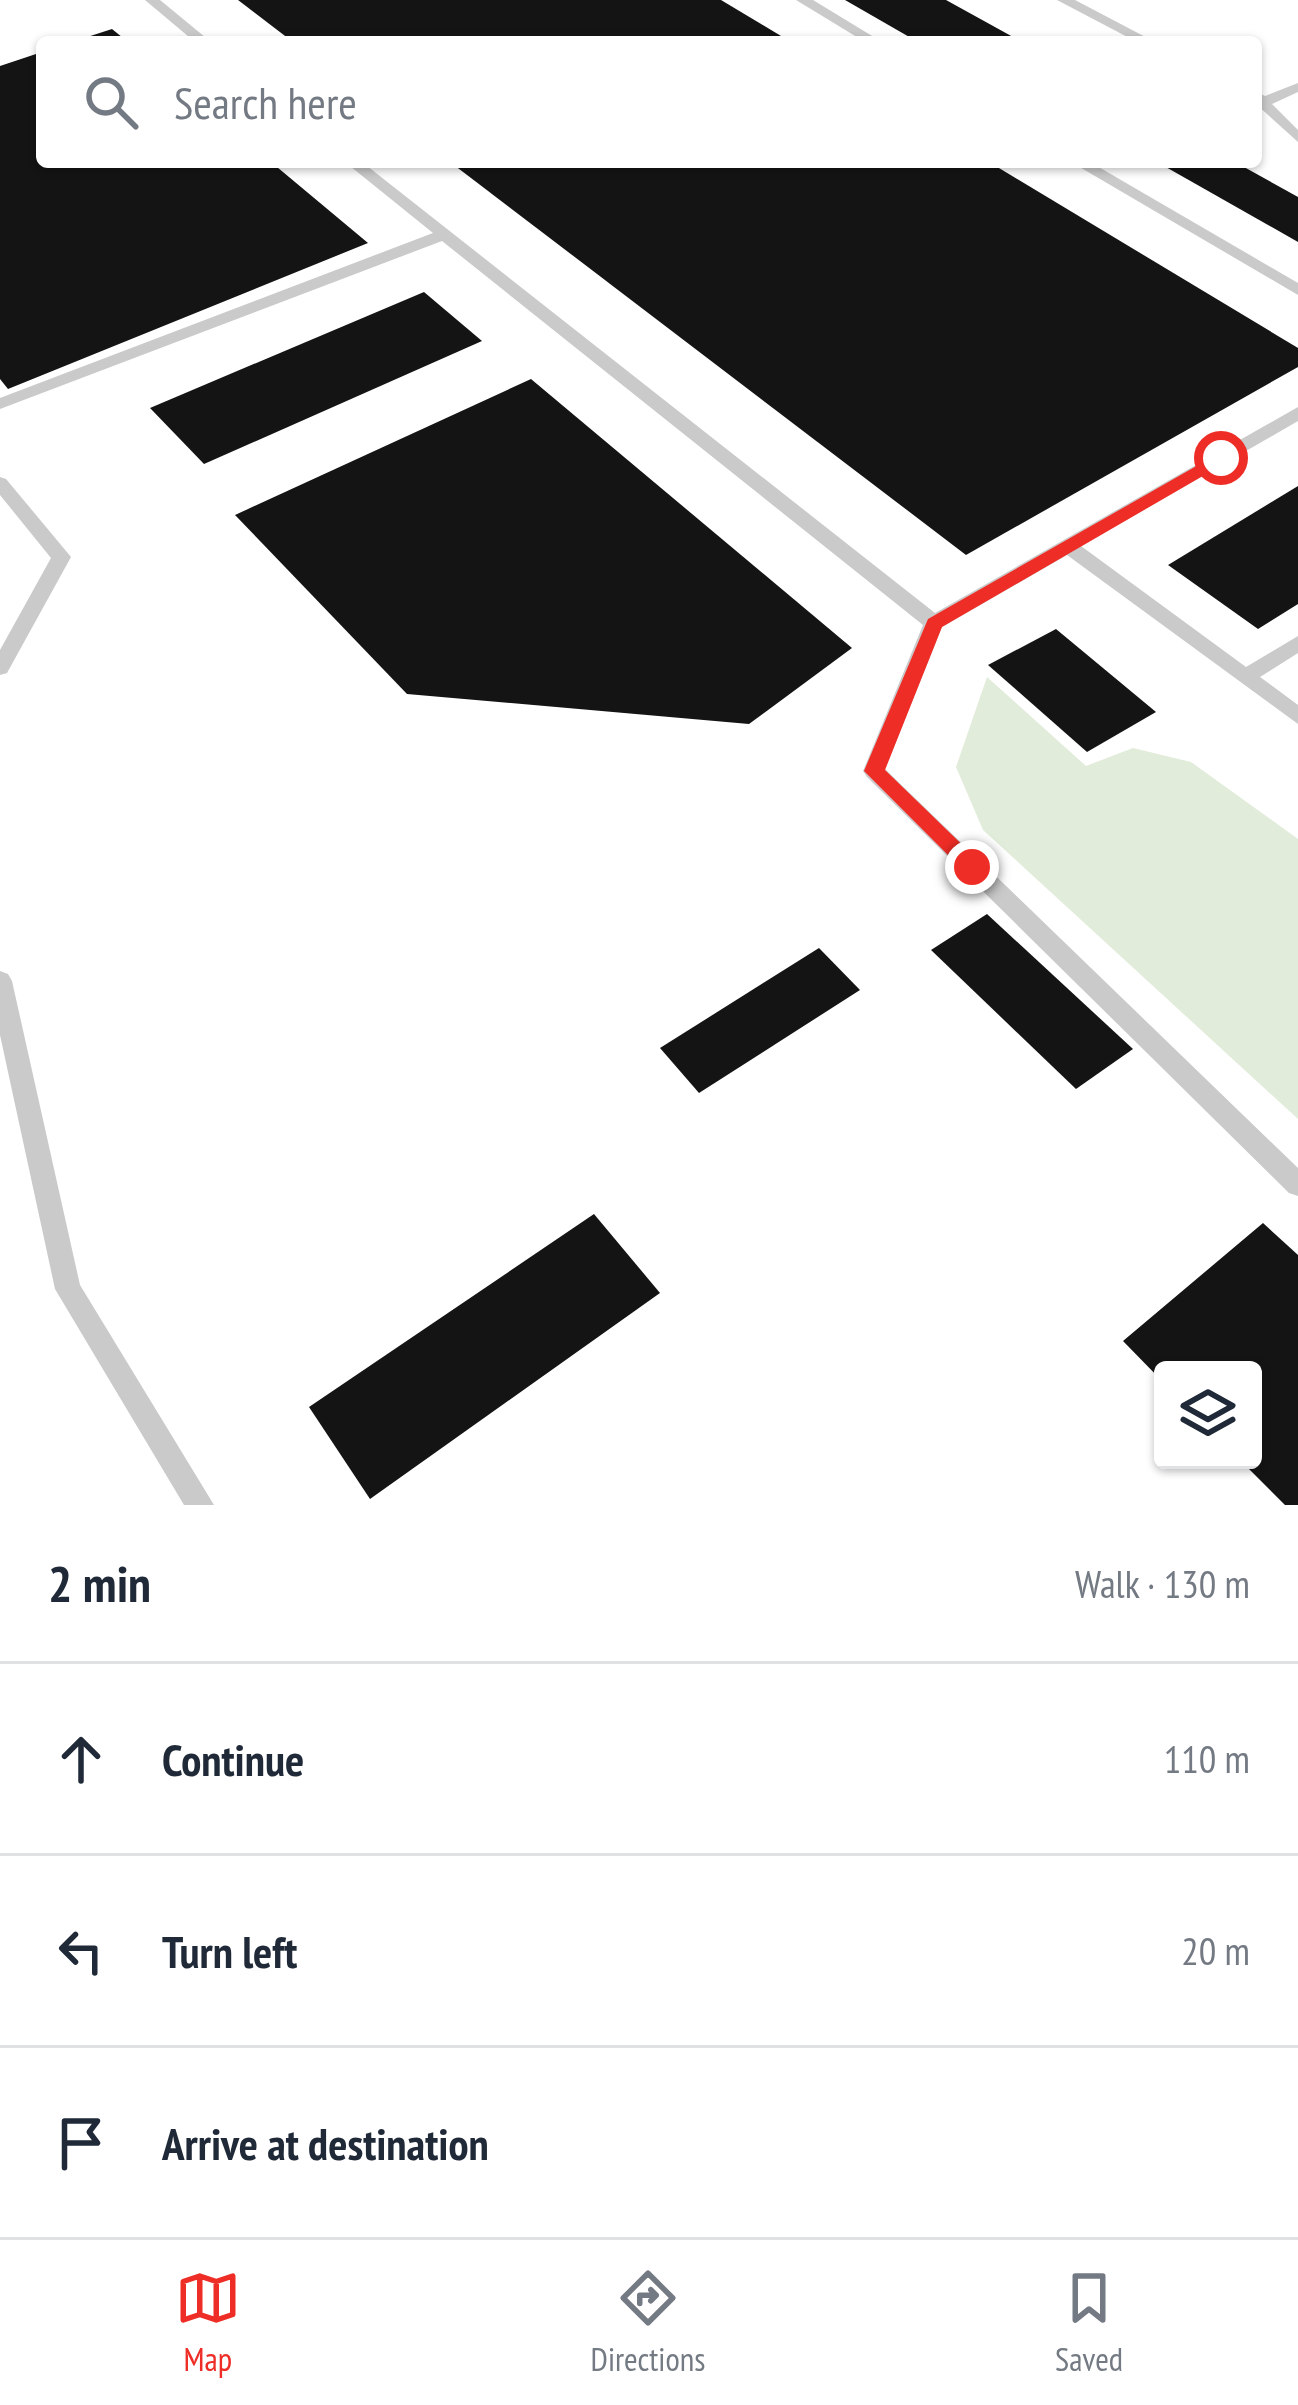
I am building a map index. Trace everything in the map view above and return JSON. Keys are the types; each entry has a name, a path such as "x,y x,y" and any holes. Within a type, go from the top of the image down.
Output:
{"lane":[{"path":"152,0 197,36"},
{"path":"803,0 865,36"},
{"path":"1064,0 1136,36"},
{"path":"1262,98 1298,87"},
{"path":"1262,99 1298,138"},
{"path":"359,168 934,623"},
{"path":"1089,168 1298,290"},
{"path":"0,404 442,235"},
{"path":"1298,413 934,623 874,771 1298,1185"},
{"path":"0,483 62,557 0,668"},
{"path":"1068,546 1298,716"},
{"path":"1245,677 1298,643"},
{"path":"0,981 68,1289 200,1505"}],"green space":[{"path":"987,677 1086,766 1133,748 1191,762 1298,839 1298,1119 983,830 956,767"}],"building":[{"path":"238,0 721,0 781,36 285,36"},
{"path":"845,0 946,0 1011,36 908,36"},
{"path":"112,29 121,36 90,36"},
{"path":"36,54 36,168 278,168 368,243 8,389 0,379 0,66"},
{"path":"458,168 999,168 1298,348 1298,367 966,555"},
{"path":"1168,168 1246,168 1298,197 1298,242"},
{"path":"424,292 482,341 204,464 150,408"},
{"path":"531,379 852,648 749,724 407,694 235,515"},
{"path":"1298,486 1298,604 1258,629 1168,565"},
{"path":"1056,629 1156,712 1087,752 988,665"},
{"path":"987,914 1133,1049 1076,1089 931,950"},
{"path":"819,948 860,990 699,1093 660,1048"},
{"path":"594,1214 660,1293 370,1499 309,1407"},
{"path":"1263,1223 1298,1255 1298,1505 1285,1505 1249,1469 1262,1469 1262,1361 1154,1361 1154,1373 1123,1341"}],"route":[{"path":"972,867 874,771 934,623 1221,458"}]}
